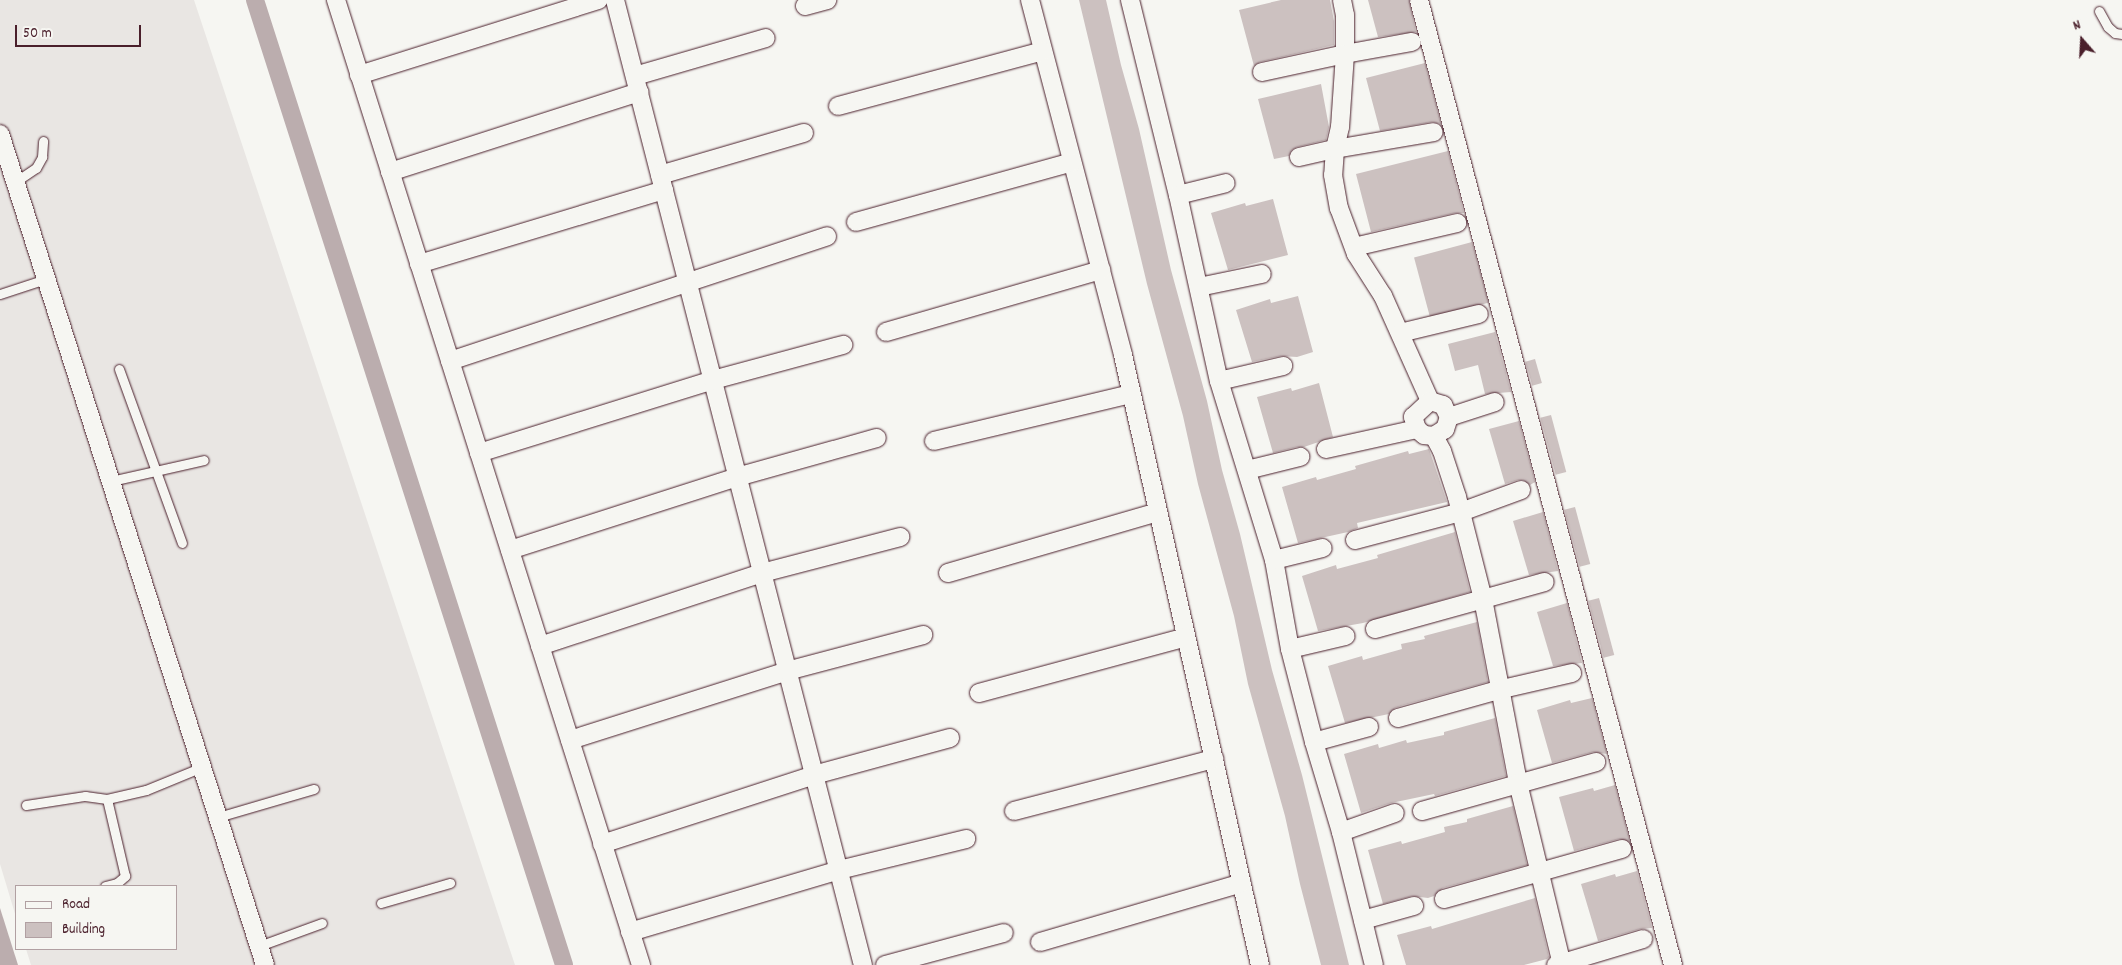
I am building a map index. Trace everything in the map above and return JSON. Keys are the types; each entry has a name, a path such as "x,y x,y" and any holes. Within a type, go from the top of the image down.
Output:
{"street":[{"path":"336,0 641,965"},
{"path":"360,75 598,0"},
{"path":"615,0 863,965"},
{"path":"805,6 827,0"},
{"path":"1030,0 1131,394 1260,965"},
{"path":"1130,0 1178,195 1219,381 1274,560 1290,650 1314,742 1341,832 1374,965"},
{"path":"1342,0 1346,15 1345,54 1340,127 1335,149 1333,175 1339,208 1354,247 1383,296 1430,401 1443,405 1449,417 1445,429 1434,436 1424,435 1416,429 1413,417 1430,401"},
{"path":"1419,0 1673,965"},
{"path":"390,172 766,38"},
{"path":"1262,72 1412,42"},
{"path":"838,106 1044,51"},
{"path":"1299,157 1434,132"},
{"path":"419,264 662,183 804,133"},
{"path":"0,134 265,965"},
{"path":"856,222 1072,162"},
{"path":"1178,195 1226,183"},
{"path":"1354,247 1456,224"},
{"path":"450,361 688,284 827,236"},
{"path":"886,332 1100,270"},
{"path":"1199,287 1262,274"},
{"path":"1400,333 1479,314"},
{"path":"479,453 713,380 843,345"},
{"path":"1219,381 1283,366"},
{"path":"934,441 1131,394"},
{"path":"1449,417 1495,402"},
{"path":"1326,449 1416,429"},
{"path":"1434,436 1442,451 1461,512 1483,599 1498,690 1560,964 1643,939"},
{"path":"510,550 738,477 877,438"},
{"path":"1247,470 1300,457"},
{"path":"1355,540 1461,512 1521,490"},
{"path":"948,572 1158,512"},
{"path":"540,646 762,573 900,537"},
{"path":"1274,560 1323,548"},
{"path":"1375,628 1545,582"},
{"path":"570,740 787,671 923,635"},
{"path":"1290,650 1346,636"},
{"path":"979,693 1186,637"},
{"path":"1398,718 1498,690 1572,673"},
{"path":"1314,742 1369,728"},
{"path":"602,844 814,774 950,738"},
{"path":"1014,811 1214,759"},
{"path":"1422,811 1596,762"},
{"path":"1341,832 1395,814"},
{"path":"630,932 839,870 966,839"},
{"path":"1444,899 1622,849"},
{"path":"1040,942 1242,883"},
{"path":"1363,920 1414,906"},
{"path":"885,965 1004,933"}],"lane":[{"path":"2099,11 2108,27 2115,33 2122,34"},
{"path":"15,182 36,168 42,157 43,141"},
{"path":"0,294 46,279"},
{"path":"119,369 182,543"},
{"path":"111,481 204,460"},
{"path":"26,805 85,796 107,799 146,790 202,767"},
{"path":"218,817 314,789"},
{"path":"107,799 124,876 117,883 109,885"},
{"path":"381,903 450,883"},
{"path":"259,946 322,923"}],"shaded area":[{"path":"0,0 194,0 515,965 31,965 26,950 178,950 178,885 15,885 15,914 0,864"},
{"path":"0,908 18,965 0,965"}],"building":[{"path":"1079,0 1106,0 1121,65 1139,129 1171,270 1207,401 1222,470 1240,534 1272,670 1302,775 1349,965 1321,965 1285,816 1248,684 1234,616 1198,484 1183,416 1147,284"},
{"path":"1281,0 1330,0 1334,21 1334,45 1260,62 1254,66 1239,10"},
{"path":"1368,0 1409,0 1416,32 1378,37"},
{"path":"1425,63 1441,124 1432,122 1380,131 1366,78"},
{"path":"1321,84 1329,127 1326,140 1297,147 1292,150 1289,156 1274,159 1258,99"},
{"path":"1448,151 1464,213 1455,213 1371,232 1356,174"},
{"path":"1273,199 1288,255 1228,270 1211,213 1245,203 1246,206"},
{"path":"1472,242 1488,303 1430,318 1414,258"},
{"path":"1298,296 1313,352 1297,357 1281,356 1252,362 1236,310 1270,299 1271,303"},
{"path":"1495,332 1511,392 1485,394 1478,365 1455,371 1448,344"},
{"path":"1535,359 1542,383 1532,386 1525,362"},
{"path":"1319,383 1333,437 1304,447 1273,453 1257,397 1291,388 1292,391"},
{"path":"1551,415 1566,472 1556,475 1540,418"},
{"path":"1519,421 1535,482 1530,485 1523,480 1505,484 1489,429"},
{"path":"1429,449 1447,502 1357,523 1358,528 1348,532 1298,543 1282,487 1316,477 1317,480 1356,469 1355,466 1408,451 1409,454"},
{"path":"1575,507 1590,564 1580,567 1564,510"},
{"path":"1543,512 1558,571 1529,575 1513,521"},
{"path":"1455,532 1470,592 1363,623 1318,631 1302,576 1336,565 1337,569 1378,558 1377,555"},
{"path":"1599,598 1614,655 1604,658 1588,601"},
{"path":"1567,603 1582,663 1553,666 1537,612"},
{"path":"1477,622 1488,682 1404,705 1395,708 1389,714 1345,723 1328,666 1362,656 1363,660 1402,649 1401,644 1425,639 1424,636"},
{"path":"1592,698 1607,754 1593,752 1552,763 1537,710 1570,700 1571,703"},
{"path":"1495,718 1506,776 1435,796 1434,794 1391,803 1361,813 1344,754 1378,744 1379,748 1406,740 1407,743 1444,735 1444,732"},
{"path":"1615,785 1630,842 1619,839 1574,851 1559,797 1593,788 1594,791"},
{"path":"1513,806 1527,865 1443,888 1434,896 1428,898 1412,896 1383,904 1368,850 1401,841 1402,844 1445,832 1444,827 1467,822 1467,819"},
{"path":"1637,871 1652,928 1640,929 1598,941 1581,884 1615,874 1616,877"},
{"path":"1535,898 1549,957 1547,959 1524,965 1406,965 1397,935 1431,926 1432,929"}],"waterway":[{"path":"255,0 564,965"}]}
